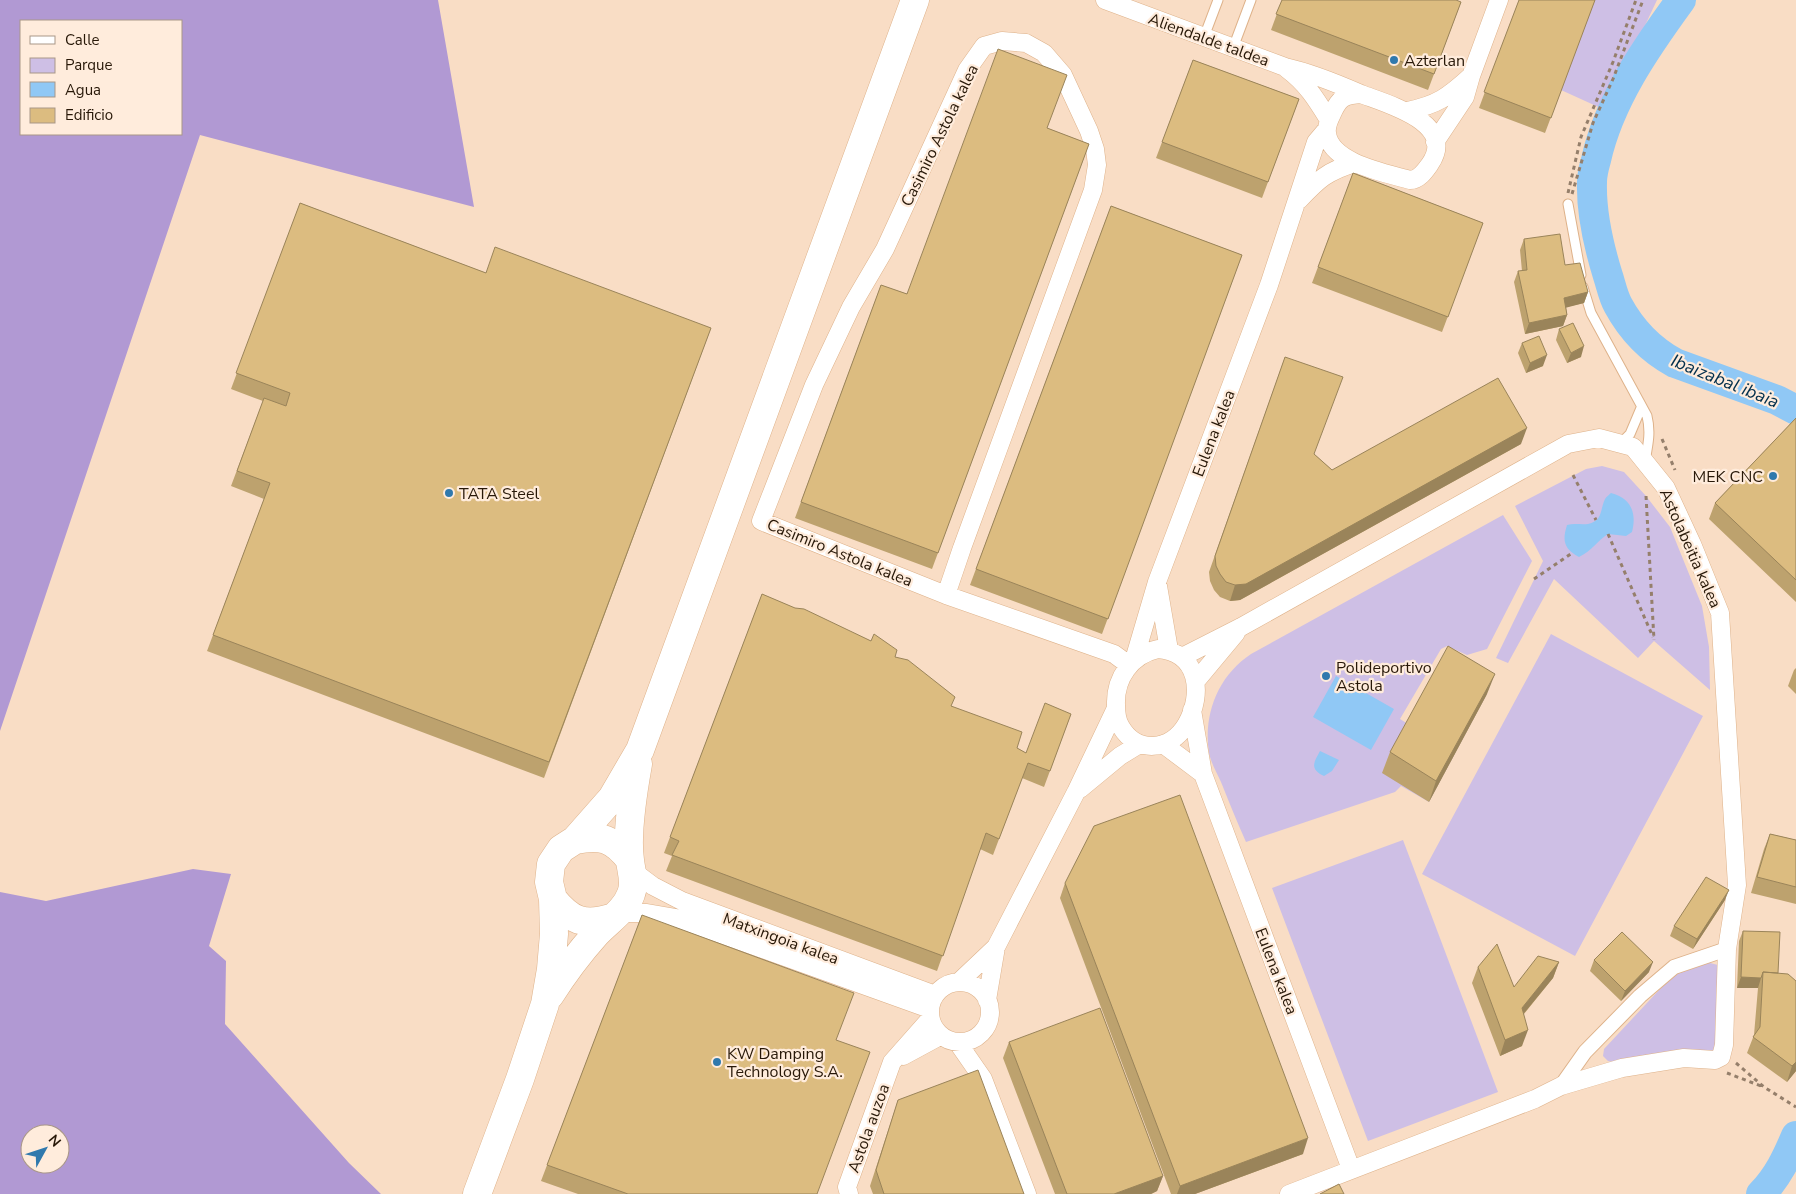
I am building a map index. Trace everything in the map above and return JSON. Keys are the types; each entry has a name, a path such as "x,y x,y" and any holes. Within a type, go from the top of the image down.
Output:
{"main road":[{"path":"477,1194 520,1079 544,1004 552,952 553,899 549,882 551,864 561,850 575,840 612,798 640,750 915,0"},
{"path":"544,1004 577,956 615,916 632,894 634,879 631,865 630,826 640,750"},
{"path":"575,840 592,837 610,841 622,850 631,865"},
{"path":"553,899 565,913 581,921 600,921 615,916"}],"street":[{"name":"Aliendalde taldea","path":"1105,0 1285,67 1304,71 1336,82 1361,94 1407,111 1418,117 1433,134 1436,153 1431,163 1419,178 1414,180 1355,163 1343,156 1329,142 1328,124 1314,95 1301,80 1285,67"},
{"name":"Aliendalde taldea","path":"1435,142 1466,97 1471,76 1499,0"},
{"name":"Casimiro Astola kalea","path":"946,595 1093,190 1096,165 1095,149 1085,123 1063,75 1044,54 1026,43 1002,41 984,46 967,70 885,249 851,307 814,384 761,521 946,595 1114,654 1132,663"},
{"name":"Aliendalde taldea","path":"1407,111 1426,108 1439,102 1449,96 1471,76"},
{"path":"1296,202 1316,142 1328,124 1336,104 1348,95 1361,94"},
{"path":"1296,202 1320,179 1337,168 1355,163"},
{"name":"Eulena kalea","path":"1132,663 1158,582 1269,285 1296,202"},
{"name":"Astolabeitia kalea","path":"1176,653 1241,627 1568,444 1599,438 1633,447 1666,488 1692,544 1720,613 1737,885 1728,949 1724,1045 1721,1056 1715,1060 1684,1058 1622,1068 1561,1086"},
{"name":"Eulena kalea","path":"1158,582 1176,653"},
{"name":"Astolabeitia kalea","path":"1196,681 1241,627"},
{"name":"Casimiro Astola kalea","path":"1094,648 1108,663 1119,682"},
{"path":"1076,792 1120,756 1138,745 1152,746 1163,744 1185,726 1196,696 1196,681 1191,667 1176,653 1158,649 1146,652 1132,663 1119,682 1116,694 1118,723 1125,734 1138,745"},
{"path":"987,1000 976,987 959,982 941,988 932,1008 934,1028 940,1036 958,1042 968,1041 977,1037 984,1029 989,1020 987,1000 996,947 1076,792 1116,708"},
{"name":"Eulena kalea","path":"1192,710 1202,774 1351,1169"},
{"path":"1163,744 1202,774"},
{"name":"Matxingoia kalea","path":"631,865 653,886 682,901 932,1008"},
{"name":"Matxingoia kalea","path":"615,916 647,913 676,918 932,1008"},
{"path":"959,982 996,947"},
{"path":"1289,1194 1535,1099 1561,1086 1592,1045 1640,996 1674,966 1728,949"},
{"name":"Astola auzoa","path":"849,1194 847,1187 892,1062 932,1008"},
{"name":"Astola auzoa","path":"892,1062 940,1036"},
{"path":"977,1037 983,1079 1027,1194"},
{"path":"958,1042 983,1079"}],"lane":[{"path":"1204,37 1218,0"},
{"path":"1233,48 1251,0"},
{"path":"1571,202 1582,283 1591,313 1647,416 1649,440 1645,462"},
{"path":"1620,444 1630,434 1641,408"}],"path":[{"path":"1571,202 1568,190 1581,137 1613,62 1636,0"},
{"path":"1571,202 1572,192 1593,122 1613,80 1643,0"},
{"path":"1661,438 1670,455"},
{"path":"1573,475 1596,520"},
{"path":"1608,534 1654,640 1646,496"},
{"path":"1534,579 1572,553"},
{"path":"1733,1060 1764,1087 1796,1107"}],"green space":[{"path":"1595,0 1657,0 1605,110 1561,90"},
{"path":"1602,466 1624,472 1670,527 1702,606 1709,647 1710,690 1654,641 1638,658 1554,579 1508,663 1496,658 1543,561 1515,506 1586,469"},
{"name":"Polideportivo Astola","path":"1503,515 1532,561 1487,649 1467,655 1447,646 1441,649 1400,719 1408,724 1440,667 1487,694 1429,802 1401,786 1395,792 1246,842 1209,753 1208,724 1211,710 1215,697 1230,673 1251,654"},
{"path":"1551,634 1703,716 1575,956 1422,874"},
{"path":"1403,840 1498,1092 1368,1141 1272,888"},
{"path":"1703,963 1718,965 1722,971 1726,1007 1713,1053 1616,1063 1608,1061 1603,1056 1604,1049 1674,974"}],"shaded area":[{"path":"0,0 438,0 474,207 200,135 0,731"},
{"path":"193,869 231,874 209,946 226,961 225,1024 349,1163 381,1194 0,1194 0,892 46,901"}],"water":[{"path":"1611,493 1618,495 1631,507 1634,519 1632,532 1626,536 1608,534 1579,557 1567,548 1565,536 1567,525 1588,524 1596,520 1599,517 1605,499"},
{"path":"1336,676 1394,709 1371,750 1313,717"},
{"path":"1320,751 1339,760 1332,771 1324,776 1316,771 1314,765"}],"building":[{"name":"Azterlan","path":"1282,0 1456,0 1461,2 1434,74 1276,14"},
{"path":"1519,0 1595,0 1551,118 1484,92"},
{"path":"998,49 1067,75 1047,128 1089,144 938,553 801,502 881,285 907,294"},
{"path":"1193,60 1299,99 1268,182 1162,142"},
{"path":"1353,173 1483,223 1448,317 1318,267"},
{"name":"TATA Steel","path":"300,203 486,273 495,247 711,328 549,762 213,635 270,483 237,471 264,398 286,406 290,393 236,373"},
{"path":"1111,206 1242,255 1108,619 976,569"},
{"path":"1560,234 1565,265 1580,263 1588,292 1564,298 1567,315 1529,323 1518,271 1527,270 1524,239"},
{"path":"1573,323 1584,346 1571,353 1559,329"},
{"path":"1539,336 1547,355 1530,363 1522,343"},
{"path":"1285,357 1343,377 1314,454 1332,470 1498,378 1527,428 1246,584 1235,585 1226,582 1220,574 1216,566 1215,556"},
{"name":"MEK CNC","path":"1796,418 1796,580 1715,503"},
{"path":"762,594 795,608 804,609 871,641 874,634 897,650 895,657 908,660 955,697 951,706 1022,732 1017,748 1026,753 1045,703 1071,714 1050,771 1028,763 999,839 986,833 943,956 672,855 679,841 670,837"},
{"path":"1448,646 1495,674 1436,781 1390,752"},
{"path":"1180,795 1308,1138 1180,1186 1065,883 1094,826"},
{"path":"1770,834 1796,840 1796,887 1757,877"},
{"path":"1706,877 1729,890 1697,939 1674,926"},
{"name":"KW Damping Technology S.A.","path":"642,915 854,993 836,1040 870,1052 817,1194 628,1194 547,1165"},
{"path":"1743,931 1780,932 1778,973 1763,972 1761,978 1741,977"},
{"path":"1622,932 1653,962 1625,991 1594,960"},
{"path":"1497,944 1514,987 1538,956 1559,962 1522,1008 1528,1030 1505,1040 1478,967"},
{"path":"1763,972 1788,974 1796,981 1796,1062 1792,1066 1753,1037 1760,1027"},
{"path":"1100,1008 1163,1176 1114,1194 1067,1194 1009,1042"},
{"path":"978,1070 1024,1194 884,1194 876,1170 898,1100"},
{"path":"1339,1184 1344,1194 1320,1194"}],"waterway":[{"name":"Ibaizabal ibaia","path":"1681,0 1630,76 1619,96 1602,138 1592,179 1592,194 1596,230 1605,265 1615,298 1623,314 1642,338 1658,352 1675,363 1777,400 1796,410"},
{"name":"Ibaizabal ibaia","path":"1761,1194 1777,1174 1796,1136"}],"place":[{"name":"Azterlan","path":"1394,60"},
{"name":"MEK CNC","path":"1773,476"},
{"name":"TATA Steel","path":"449,493"},
{"name":"Polideportivo Astola","path":"1326,676"},
{"name":"KW Damping Technology S.A.","path":"717,1062"}]}
